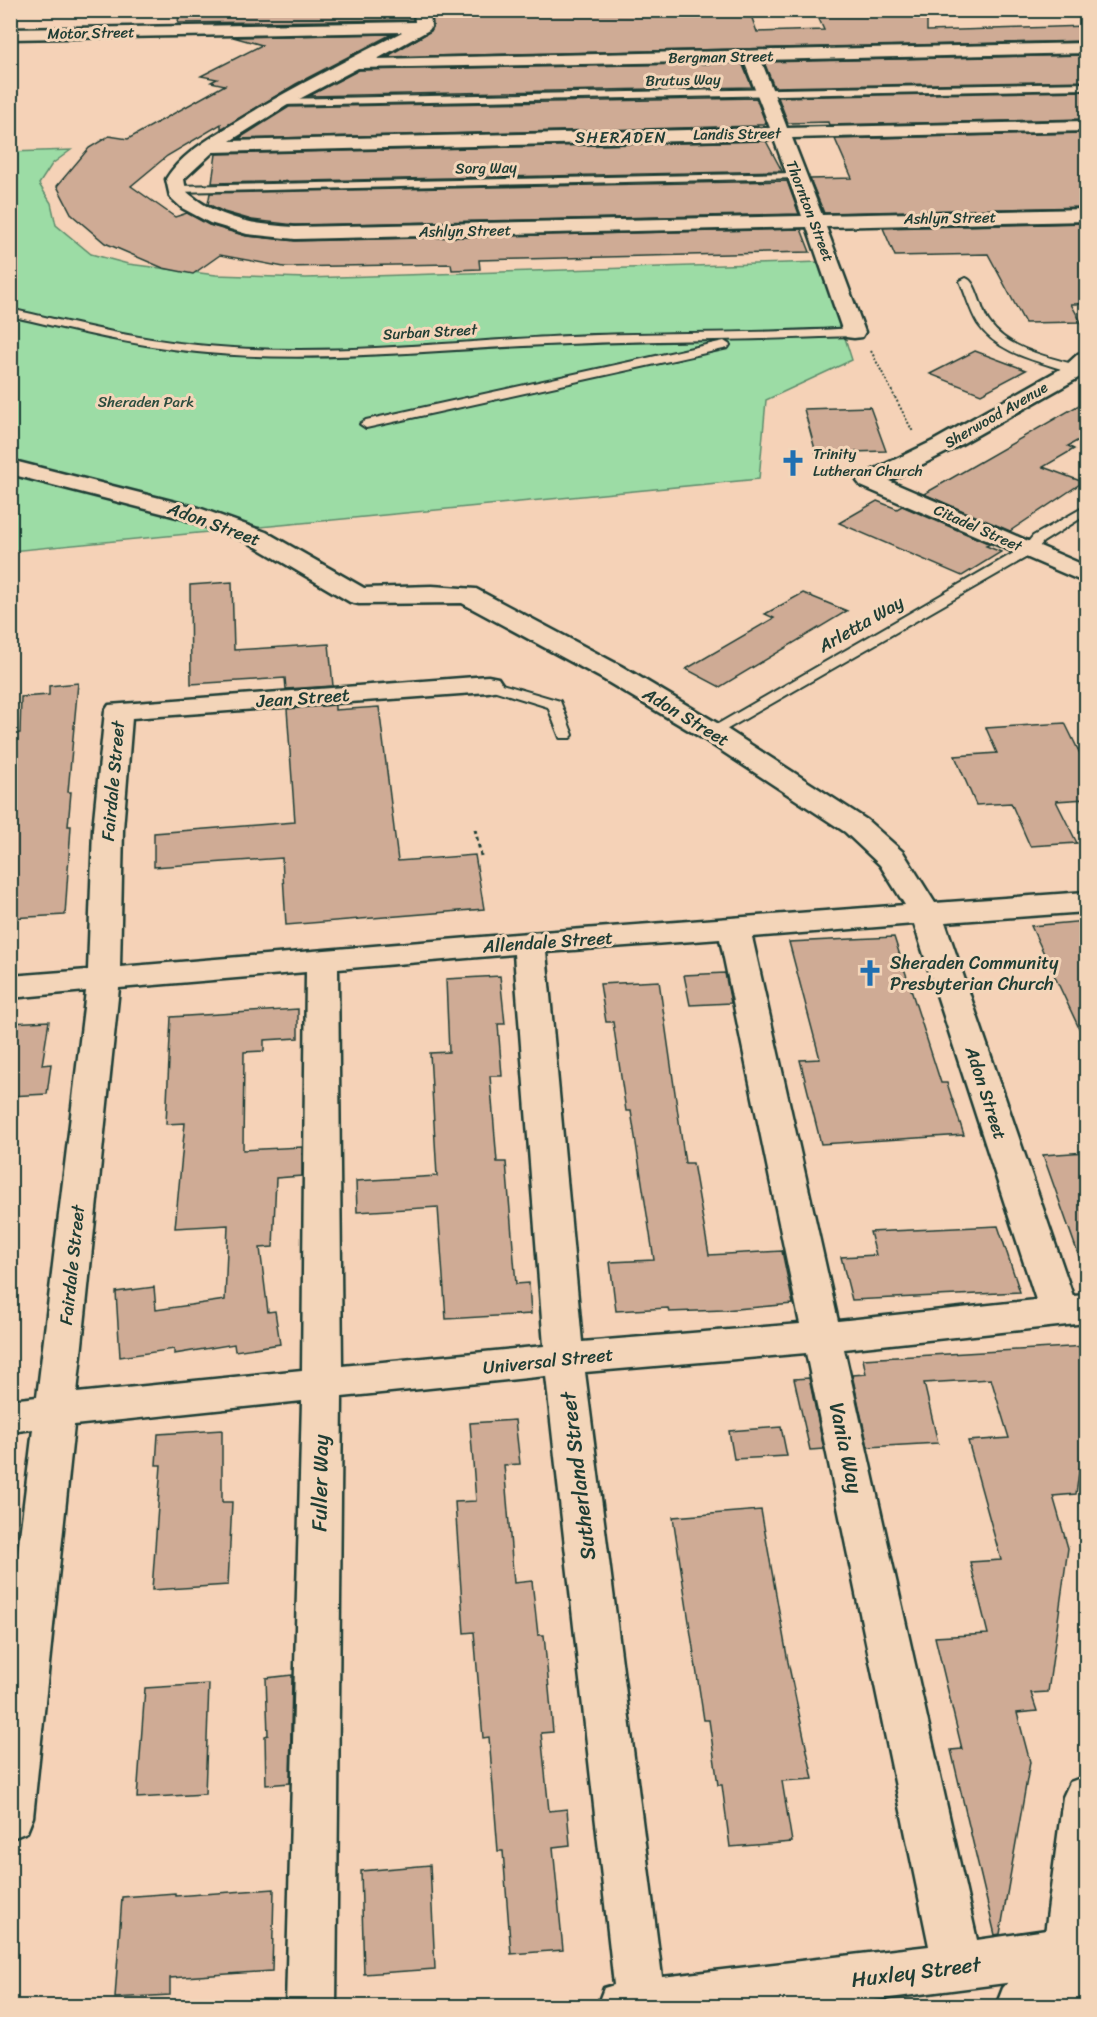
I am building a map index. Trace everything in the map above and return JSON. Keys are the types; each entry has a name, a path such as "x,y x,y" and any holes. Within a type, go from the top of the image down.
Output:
{"street":[{"path":"213,30 216,10"},
{"path":"176,189 175,178 180,171 208,147 280,102 355,64 423,19"},
{"name":"Motor Street","path":"10,34 213,30 423,19"},
{"name":"Bergman Street","path":"355,64 1086,48"},
{"name":"Thornton Street","path":"751,56 855,332"},
{"name":"Landis Street","path":"208,147 1086,126"},
{"name":"Ashlyn Street","path":"176,189 185,202 207,215 239,226 277,232 331,234 1086,215"},
{"name":"Sherwood Avenue","path":"869,481 941,446 1081,364"},
{"name":"Adon Street","path":"10,467 159,504 257,537 359,596 467,595 611,672 712,732 856,826 892,859 927,915 1073,1310"},
{"name":"Citadel Street","path":"869,481 1086,575"},
{"name":"Jean Street","path":"119,711 488,684"},
{"name":"Fairdale Street","path":"10,1817 105,979 108,830 119,711"},
{"name":"Allendale Street","path":"10,987 529,943 1086,902"},
{"name":"Vania Way","path":"734,928 958,1967"},
{"name":"Sutherland Street","path":"529,943 564,1359 634,2006"},
{"name":"Fuller Way","path":"311,2007 322,1384 322,960"},
{"name":"Universal Street","path":"10,1416 564,1359 822,1338 1073,1310"},
{"path":"1086,1797 1067,1951 1086,2003"},
{"path":"1021,2007 1067,1951"},
{"name":"Huxley Street","path":"634,2006 958,1967 1067,1951"}],"lane":[{"name":"Brutus Way","path":"280,102 1086,86"},
{"name":"Sorg Way","path":"176,189 796,176"},
{"path":"966,282 985,325 1002,342 1019,351 1081,364"},
{"name":"Surban Street","path":"10,312 138,340 223,351 293,353 593,339 855,332"},
{"path":"366,424 767,336"},
{"name":"Arletta Way","path":"712,732 1029,550 1038,539 1086,510"},
{"path":"488,684 555,704 565,735"}],"path":[{"path":"855,332 867,344 914,434"},
{"path":"475,829 481,856"}],"green space":[{"name":"Sheraden Park","path":"71,150 52,164 39,184 51,203 56,225 91,254 128,264 216,275 306,278 821,262 852,360 766,400 759,479 11,551 10,152"}],"building":[{"path":"412,10 413,20 178,23 179,14"},
{"path":"432,10 749,10 757,32 824,30 815,10 927,10 927,31 1086,26 1086,41 386,57 431,31 433,27"},
{"path":"392,34 296,84 221,129 221,124 167,156 131,186 175,217 187,213 209,225 246,236 295,241 801,229 810,252 479,260 480,269 452,270 451,264 284,267 220,255 193,274 163,268 105,243 72,215 57,186 89,148 109,136 128,139 225,85 211,82 217,79 201,76 262,45 233,37"},
{"path":"1086,55 1086,81 774,87 764,62"},
{"path":"742,63 752,87 309,96 359,70"},
{"path":"1086,91 1086,119 829,125 828,122 788,123 778,97"},
{"path":"756,98 766,124 757,124 758,126 238,139 289,107"},
{"path":"1086,133 1086,207 824,213 810,179 852,178 835,139"},
{"path":"766,141 782,171 212,183 216,154"},
{"path":"787,181 799,214 295,225 252,220 224,212 208,204 210,193"},
{"path":"1086,223 1086,304 1071,304 1081,322 1025,323 988,254 895,256 883,228"},
{"path":"975,351 1026,370 981,394 930,374"},
{"path":"1086,401 1086,436 1068,446 1074,449 1043,467 1083,482 1010,531 924,494"},
{"path":"870,407 886,451 816,453 804,409"},
{"path":"877,501 897,509 902,506 990,544 986,546 1001,552 962,576 839,523"},
{"path":"232,582 234,650 329,644 333,686 286,689 285,678 191,684 190,585"},
{"path":"803,593 847,611 720,687 686,669 774,618 765,614"},
{"path":"78,683 68,792 71,792 68,826 71,826 65,915 10,918 10,734 20,733 21,697 49,695 49,686"},
{"path":"335,705 335,710 379,707 398,861 475,855 484,909 286,925 282,858 154,867 154,833 295,822 287,709"},
{"path":"1065,723 1086,766 1086,799 1056,801 1077,843 1030,846 1011,803 976,805 955,756 997,753 986,728"},
{"path":"1086,921 1086,1043 1031,926"},
{"path":"894,937 941,1083 947,1083 964,1135 821,1144 800,1060 820,1059 789,942"},
{"path":"725,973 731,1003 690,1005 684,975"},
{"path":"500,976 505,1024 498,1024 502,1076 490,1076 497,1162 506,1162 516,1284 529,1283 531,1314 446,1319 438,1207 357,1212 356,1181 437,1176 430,1053 449,1052 446,979"},
{"path":"659,981 685,1163 693,1163 709,1255 782,1251 793,1304 724,1310 669,1312 668,1308 616,1311 610,1262 654,1260 631,1111 626,1111 613,1022 606,1022 600,984"},
{"path":"298,1009 298,1038 264,1040 264,1051 244,1052 243,1150 302,1147 302,1176 276,1178 273,1247 260,1248 268,1312 275,1311 280,1344 235,1351 234,1344 174,1354 174,1349 120,1357 116,1292 154,1287 156,1310 225,1300 228,1225 175,1228 185,1123 166,1124 171,1017"},
{"path":"49,1021 42,1065 51,1064 47,1094 10,1096 10,1023"},
{"path":"1086,1152 1086,1264 1082,1265 1043,1155"},
{"path":"998,1226 1020,1292 852,1300 841,1257 876,1255 870,1232"},
{"path":"1086,1346 1086,1421 1076,1494 1053,1496 1068,1548 1048,1692 1031,1693 1037,1711 1017,1713 1030,1762 1000,1934 995,1935 951,1750 962,1749 935,1637 988,1634 970,1562 1001,1560 968,1441 1009,1438 991,1379 924,1383 938,1443 868,1447 852,1375 866,1374 863,1359"},
{"path":"809,1378 824,1449 810,1450 794,1379"},
{"path":"515,1420 520,1464 504,1465 514,1583 532,1581 538,1635 544,1635 553,1732 541,1733 549,1811 567,1809 570,1845 553,1847 563,1950 511,1954 503,1851 498,1851 489,1737 483,1738 474,1632 464,1633 455,1502 476,1501 470,1423"},
{"path":"781,1427 787,1456 734,1459 729,1431"},
{"path":"222,1430 222,1502 232,1502 228,1585 152,1590 161,1465 156,1465 158,1434"},
{"path":"761,1510 788,1662 813,1779 782,1781 792,1842 730,1847 722,1785 718,1785 709,1720 704,1720 673,1517"},
{"path":"292,1675 290,1783 266,1785 265,1736 268,1735 266,1678"},
{"path":"209,1684 205,1794 137,1798 145,1688"},
{"path":"430,1865 435,1969 364,1974 361,1871"},
{"path":"274,1889 272,1971 170,1978 170,1995 115,1998 122,1897"}],"place":[{"name":"Trinity Lutheran Church","path":"793,463"},
{"name":"Sheraden Community Presbyterian Church","path":"870,973"}],"district":[{"name":"SHERADEN","path":"621,137"}]}
